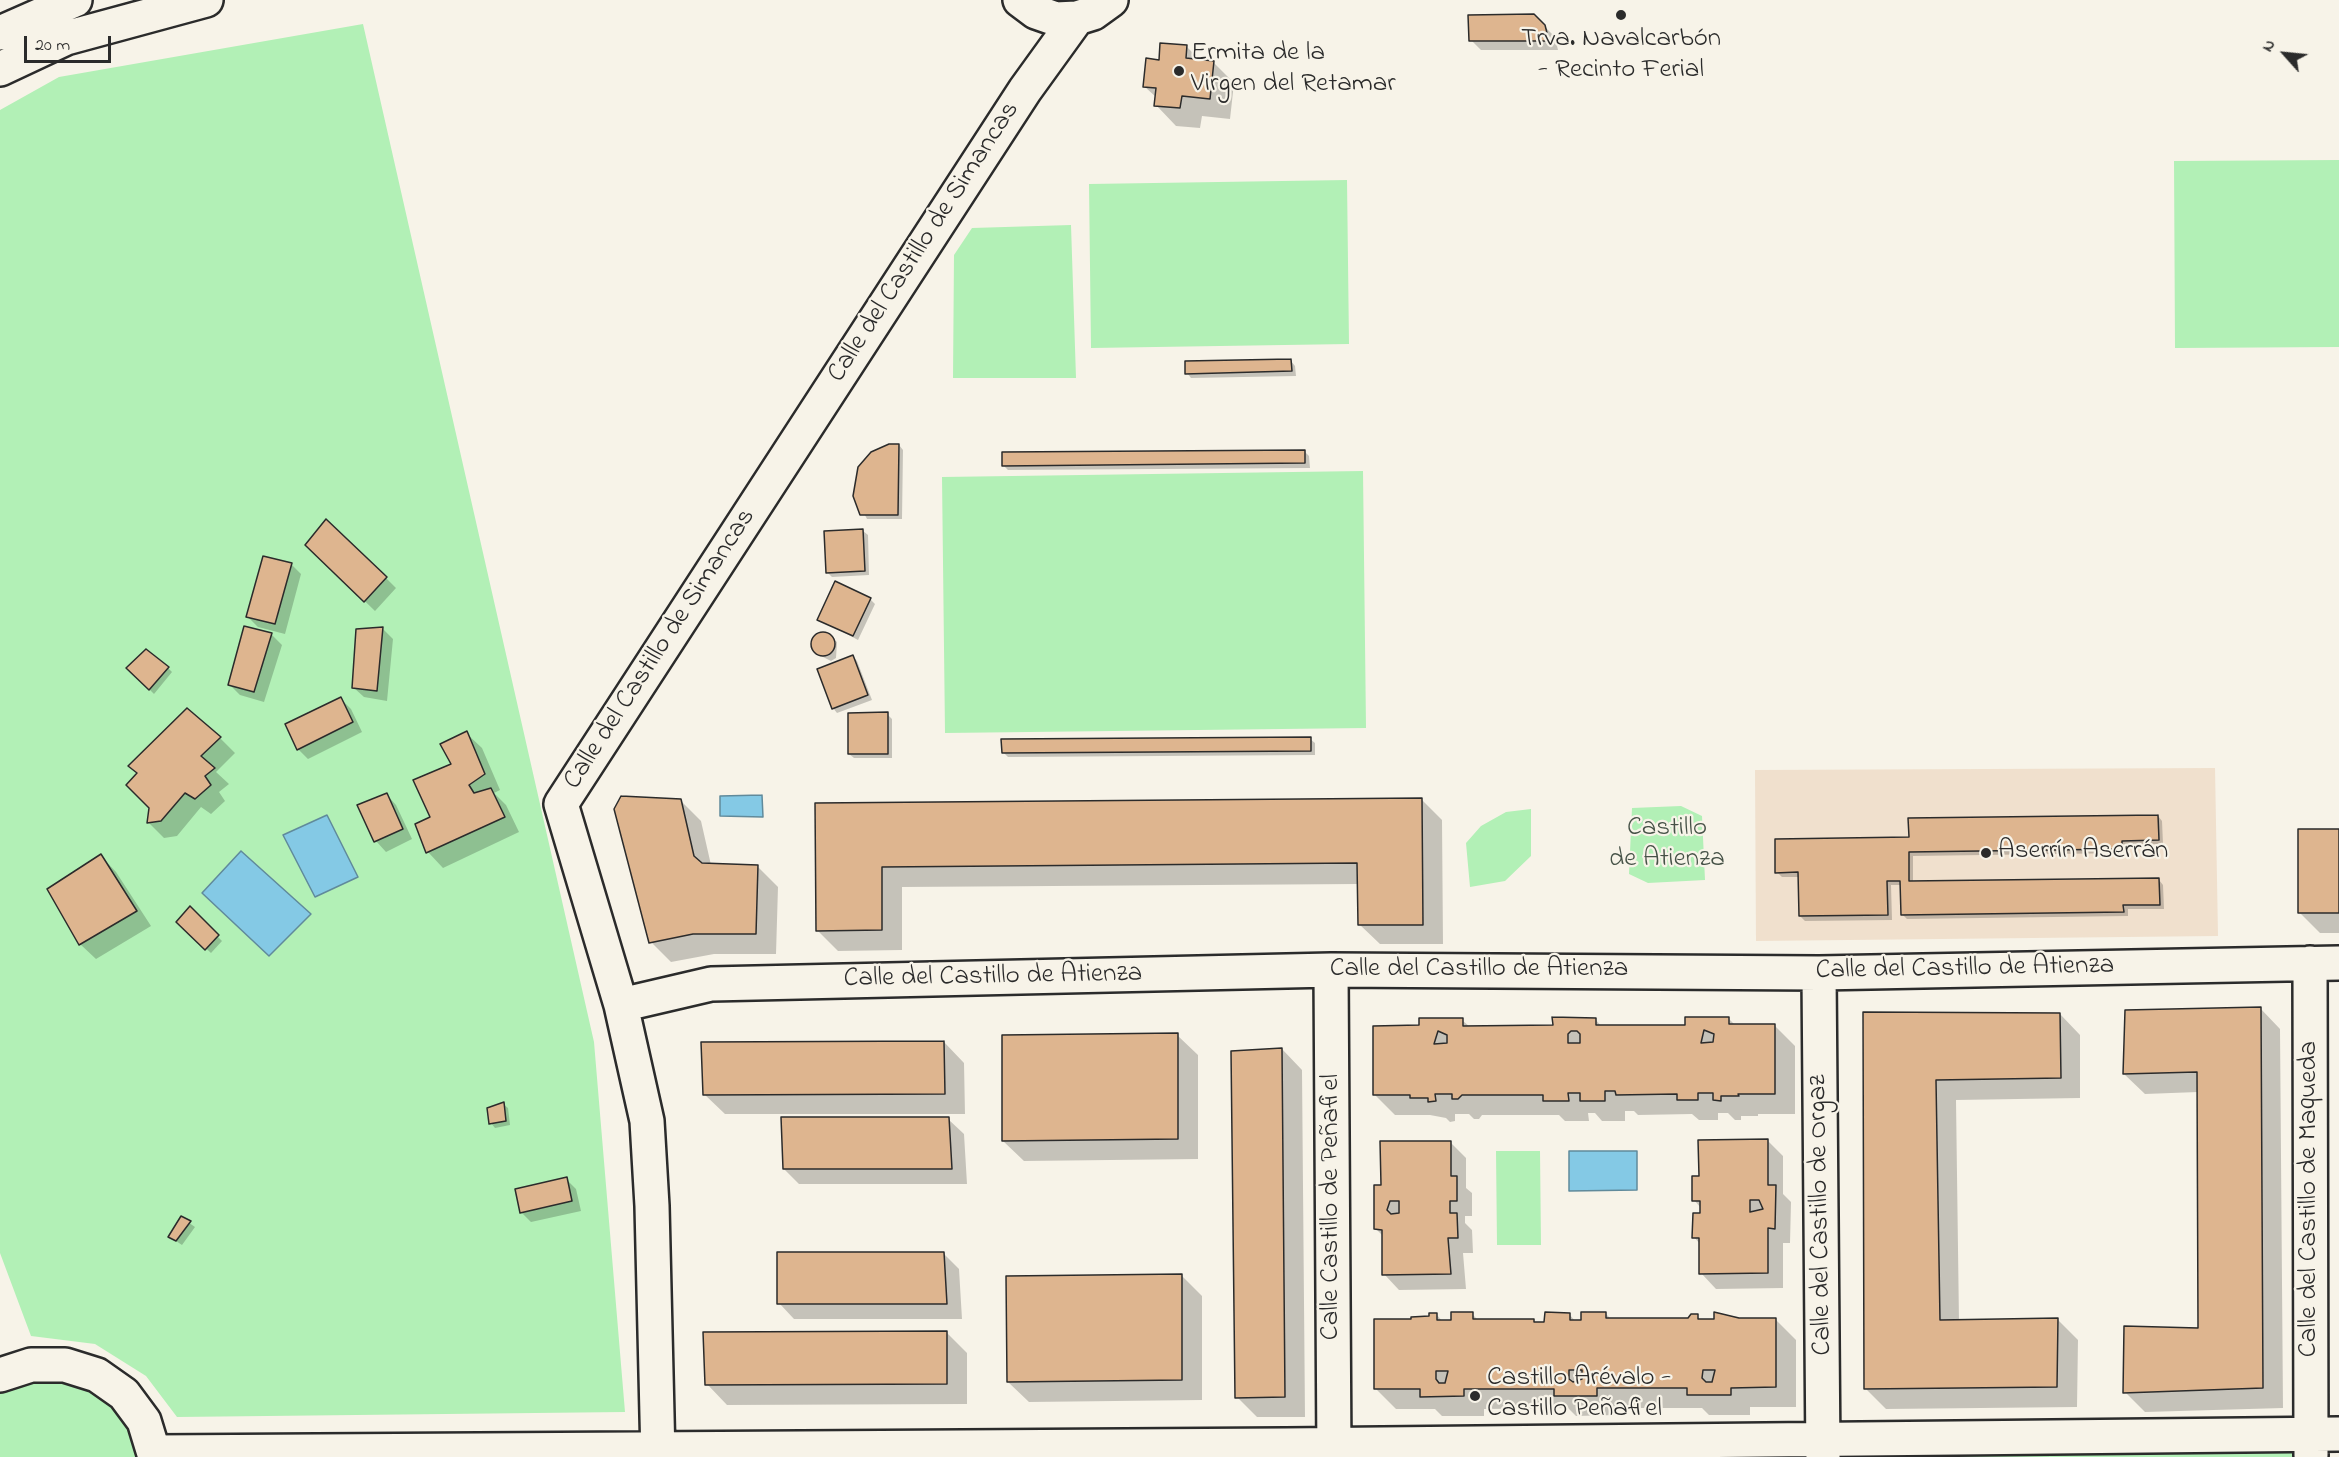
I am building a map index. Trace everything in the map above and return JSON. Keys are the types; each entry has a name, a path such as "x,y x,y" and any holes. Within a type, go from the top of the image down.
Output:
{"street":[{"path":"0,11 50,0"},
{"path":"0,33 75,0"},
{"path":"0,69 66,38 206,0"},
{"path":"1028,6 1056,18 1077,18 1093,13 1111,0"},
{"name":"Calle del Castillo de Simancas","path":"1025,90 1036,45 1028,6"},
{"name":"Calle del Castillo de Simancas","path":"658,1452 652,1206 647,1121 621,1005 561,804 1025,90 1077,18"},
{"name":"Calle del Castillo de Atienza","path":"621,1005 711,984 1331,970 1819,973 2325,963"},
{"name":"Calle del Castillo de Maqueda","path":"2320,1442 2325,963"},
{"name":"Calle Castillo de Peñafiel","path":"1331,970 1334,1451"},
{"name":"Calle del Castillo de Orgaz","path":"1819,973 1823,1448"},
{"path":"0,1375 31,1365 65,1365 97,1375 124,1394 144,1421 155,1454 1334,1451 2320,1442"}],"shaded area":[{"name":"Aserrín Aserrán","path":"2215,768 2218,936 1756,941 1755,770"}],"green space":[{"path":"363,24 594,1042 625,1412 177,1417 146,1376 95,1344 31,1336 0,1253 0,110 59,77"},
{"path":"2339,160 2339,347 2175,348 2174,161"},
{"path":"1347,180 1349,344 1091,348 1089,184"},
{"path":"1071,225 1076,378 953,378 954,255 972,228"},
{"path":"1363,471 1366,728 945,733 942,477"},
{"name":"Castillo de Atienza","path":"1681,806 1702,816 1705,880 1648,883 1629,874 1632,808"},
{"path":"1531,809 1531,856 1505,881 1470,887 1466,843 1481,826 1506,812"},
{"path":"1496,1151 1540,1151 1541,1245 1497,1245"},
{"path":"54,1380 90,1389 107,1400 123,1415 134,1433 142,1457 0,1457 0,1393 18,1385"},
{"path":"2292,1448 2292,1457 1847,1457 1847,1451"}],"water":[{"path":"762,795 763,817 720,816 720,796"},
{"path":"327,815 358,877 315,897 283,835"},
{"path":"241,851 311,914 269,956 202,893"},
{"path":"1569,1151 1637,1151 1637,1190 1569,1191"}],"building":[{"path":"1534,14 1545,25 1549,41 1469,41 1468,15"},
{"name":"Ermita de la Virgen del Retamar","path":"1160,43 1187,45 1186,58 1214,61 1210,99 1182,96 1180,108 1154,106 1156,88 1143,87 1146,58 1159,60"},
{"path":"1291,359 1292,371 1185,374 1185,361"},
{"path":"889,444 899,444 898,515 860,515 853,496 858,467 871,452"},
{"path":"1305,450 1305,463 1002,466 1002,452"},
{"path":"326,519 387,577 364,602 305,545"},
{"path":"863,529 865,571 826,573 824,531"},
{"path":"263,556 292,563 275,624 246,617"},
{"path":"835,581 871,598 853,636 817,620"},
{"path":"244,626 272,633 254,692 228,685"},
{"path":"383,627 377,691 352,688 356,629"},
{"path":"823,632 828,633 834,639 834,649 828,655 823,656 818,655 812,649 811,644 812,639 818,633"},
{"path":"146,649 169,667 149,690 126,668"},
{"path":"853,655 868,695 832,709 817,669"},
{"path":"341,697 353,722 297,750 285,724"},
{"path":"187,708 221,737 201,756 215,768 205,776 211,785 195,799 185,793 161,821 147,823 149,808 126,785 137,773 128,766"},
{"path":"888,712 888,754 848,754 848,713"},
{"path":"467,731 485,774 469,785 474,793 491,788 505,817 426,853 415,824 430,817 413,780 451,764 440,744"},
{"path":"1311,737 1311,751 1002,753 1001,739"},
{"path":"387,793 403,829 374,842 357,805"},
{"path":"621,796 681,799 694,856 702,863 758,865 756,934 693,934 649,943 614,809"},
{"path":"1422,798 1423,925 1358,925 1357,863 882,867 882,930 816,931 815,803"},
{"path":"2158,815 2159,840 2122,841 2122,849 1909,852 1909,881 2159,878 2160,905 2123,905 2124,912 1901,915 1900,881 1887,881 1888,915 1799,916 1798,872 1775,873 1775,839 1909,837 1908,818"},
{"path":"2298,829 2339,829 2339,913 2298,913"},
{"path":"101,854 137,911 79,945 47,889"},
{"path":"190,906 219,935 205,950 176,922"},
{"path":"2261,1007 2263,1388 2123,1393 2124,1326 2198,1328 2197,1072 2123,1074 2125,1010"},
{"path":"1863,1012 2060,1013 2061,1078 1936,1080 1940,1320 2058,1318 2057,1387 1864,1389"},
{"path":"1552,1017 1596,1018 1596,1025 1685,1025 1685,1017 1729,1017 1729,1024 1775,1024 1775,1094 1721,1096 1721,1101 1713,1100 1713,1093 1698,1093 1698,1100 1677,1100 1677,1094 1616,1095 1615,1091 1605,1091 1605,1101 1580,1101 1580,1093 1568,1093 1569,1101 1543,1101 1543,1095 1462,1095 1458,1099 1452,1099 1452,1094 1435,1094 1436,1101 1428,1102 1428,1098 1410,1098 1410,1095 1373,1095 1373,1026 1419,1025 1419,1018 1463,1018 1463,1026 1553,1025","holes":["1704,1030 1714,1034 1713,1042 1701,1043","1438,1031 1447,1035 1447,1043 1434,1044","1571,1031 1577,1031 1580,1034 1580,1043 1568,1043 1568,1034"]},
{"path":"1178,1033 1178,1139 1002,1141 1002,1035"},
{"path":"944,1041 945,1094 703,1095 701,1042"},
{"path":"1282,1048 1285,1397 1235,1398 1231,1051"},
{"path":"504,1102 506,1121 489,1124 487,1108"},
{"path":"781,1117 949,1117 952,1169 783,1169"},
{"path":"1768,1139 1768,1185 1776,1185 1775,1229 1768,1228 1768,1273 1699,1274 1699,1238 1692,1238 1693,1213 1700,1213 1700,1201 1692,1201 1692,1176 1699,1176 1698,1140","holes":["1750,1200 1759,1200 1763,1209 1750,1212"]},
{"path":"1380,1141 1451,1141 1451,1176 1457,1176 1457,1201 1450,1201 1450,1213 1457,1213 1458,1238 1448,1238 1451,1274 1382,1275 1382,1230 1374,1229 1374,1185 1381,1185","holes":["1390,1201 1399,1201 1399,1213 1391,1214 1387,1210"]},
{"path":"567,1177 572,1201 520,1213 515,1189"},
{"path":"181,1216 191,1221 176,1241 168,1237"},
{"path":"777,1252 944,1252 947,1304 777,1304"},
{"path":"1182,1274 1182,1380 1007,1382 1006,1276"},
{"path":"1451,1312 1473,1312 1473,1319 1534,1319 1534,1322 1544,1322 1545,1312 1570,1313 1570,1320 1581,1320 1581,1312 1606,1312 1606,1318 1688,1318 1691,1314 1698,1314 1698,1319 1714,1319 1714,1312 1739,1318 1776,1318 1776,1387 1731,1388 1731,1395 1687,1395 1687,1388 1597,1388 1597,1396 1554,1396 1554,1389 1464,1389 1464,1396 1420,1397 1420,1389 1374,1389 1374,1319 1411,1319 1411,1317 1437,1313 1437,1320 1451,1320","holes":["1569,1370 1582,1370 1582,1379 1573,1382 1569,1379","1703,1370 1715,1370 1712,1382 1706,1382 1702,1378","1436,1371 1448,1371 1445,1383 1439,1383 1436,1379"]},
{"path":"947,1331 947,1384 705,1385 703,1332"}],"place":[{"name":"Trva. Navalcarbón - Recinto Ferial","path":"1621,15"},
{"name":"Ermita de la Virgen del Retamar","path":"1179,71"},
{"name":"Aserrín Aserrán","path":"1986,853"},
{"name":"Castillo Arévalo - Castillo Peñafiel","path":"1475,1396"}]}
